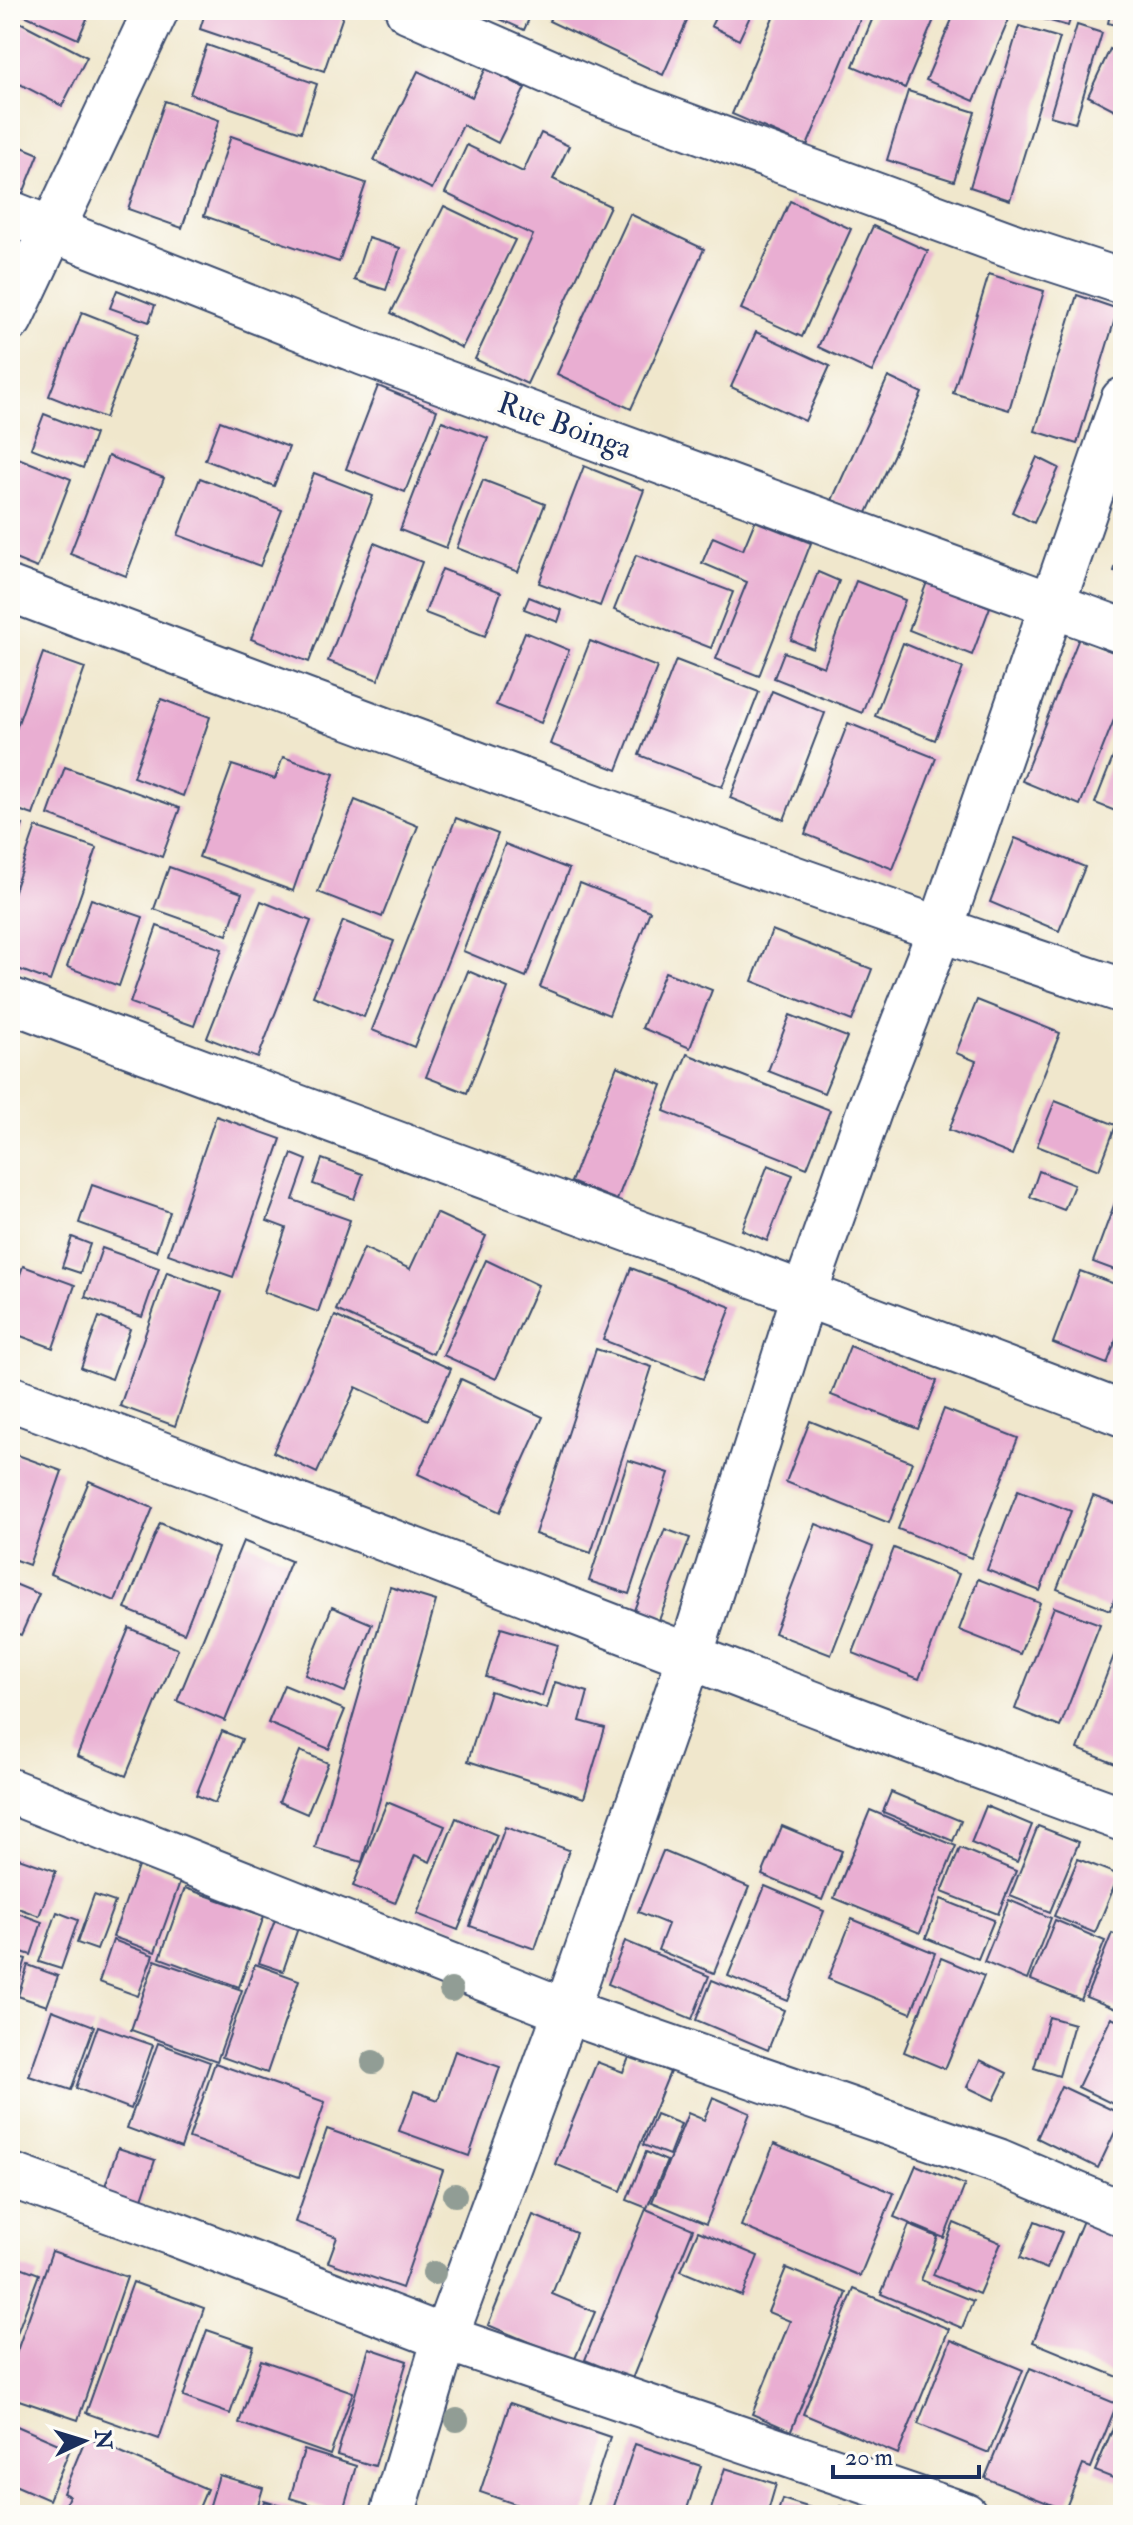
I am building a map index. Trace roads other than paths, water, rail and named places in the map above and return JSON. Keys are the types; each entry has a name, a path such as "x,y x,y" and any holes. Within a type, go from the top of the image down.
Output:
{"street":[{"path":"10,319 156,10"},
{"path":"408,10 600,94 1019,248 1123,282"},
{"name":"Rue Boinga","path":"10,213 364,353 1123,631"},
{"path":"392,2515 445,2338 566,2011 690,1657 805,1292 872,1103 940,930 1123,400"},
{"path":"10,589 413,742 940,930 1123,991"},
{"path":"10,1000 316,1116 805,1292 1123,1414"},
{"path":"10,1398 192,1464 690,1657 1123,1819"},
{"path":"10,1791 566,2011 998,2161 1123,2214"},
{"path":"10,2175 175,2234 445,2338 965,2515"}]}
